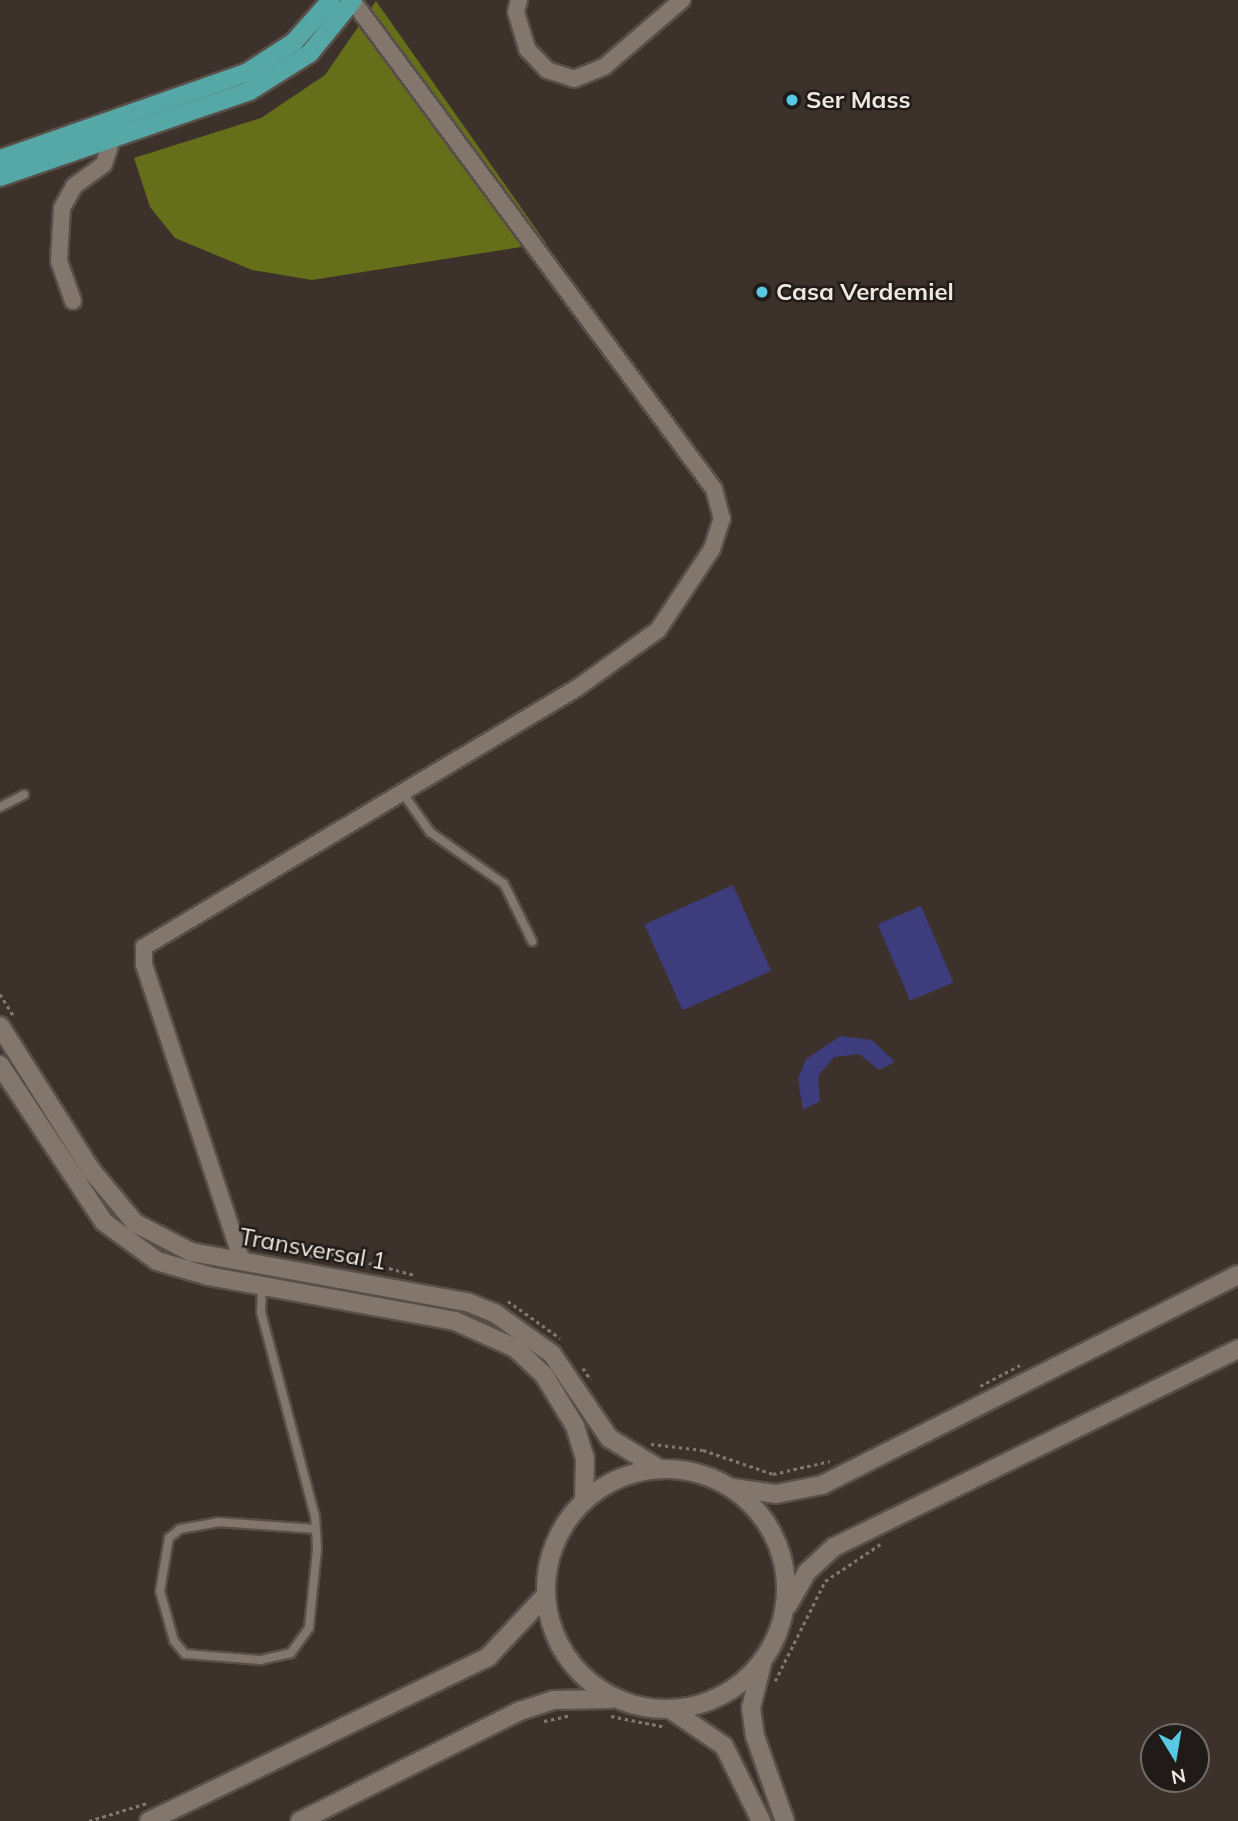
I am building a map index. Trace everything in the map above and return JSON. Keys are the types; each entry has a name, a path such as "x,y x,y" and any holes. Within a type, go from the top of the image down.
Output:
{"main road":[{"path":"0,159 246,73 294,42 331,0"},
{"path":"0,177 250,91 310,53 352,0"}],"street":[{"path":"243,1261 144,964 144,947 577,688 658,630 712,549 722,519 714,489 352,0"},
{"path":"519,0 516,12 527,48 547,71 574,79 604,67 682,0"},
{"path":"73,301 59,261 62,208 75,186 104,164 112,139"},
{"name":"Transversal 1","path":"0,1026 91,1170 135,1223 191,1252 467,1302 496,1314 552,1354 609,1438 658,1468"},
{"name":"Transversal 1","path":"0,1065 81,1192 126,1241 182,1270 455,1321 515,1348 544,1375 571,1417 585,1458 584,1500"},
{"path":"620,1700 567,1658 545,1596 551,1550 584,1500 626,1475 658,1468 696,1472 731,1488 776,1494 822,1485 1238,1275"},
{"path":"785,1821 755,1736 751,1707 763,1660 784,1611 807,1572 834,1547 1238,1349"},
{"path":"731,1488 774,1534 784,1564 784,1611"},
{"path":"149,1821 488,1657 545,1596"},
{"path":"670,1709 722,1695 763,1660"},
{"path":"300,1821 520,1711 571,1698 620,1700 670,1709 724,1745 761,1821"}],"lane":[{"path":"402,792 430,832 504,884 532,941"},
{"path":"0,807 24,795"},
{"path":"262,1285 261,1312 316,1529 309,1628 291,1653 260,1660 185,1654 174,1641 160,1591 169,1538 180,1529 218,1522 316,1529"}],"path":[{"path":"769,1692 797,1647 814,1595 838,1569"},
{"path":"532,1725 568,1719 569,1710 578,1710"},
{"path":"606,1714 678,1730"},
{"path":"89,1821 154,1800"}],"green space":[{"path":"376,1 546,243 312,280 252,270 175,238 150,207 134,158 261,118 325,75"}],"building":[{"path":"733,885 771,971 683,1010 644,924"},
{"path":"921,906 953,982 910,1001 878,924"},
{"path":"841,1036 872,1040 895,1062 879,1070 859,1054 834,1057 818,1076 820,1101 803,1110 798,1079 806,1059"}],"place":[{"name":"Ser Mass","path":"792,100"},
{"name":"Casa Verdemiel","path":"762,292"}]}
